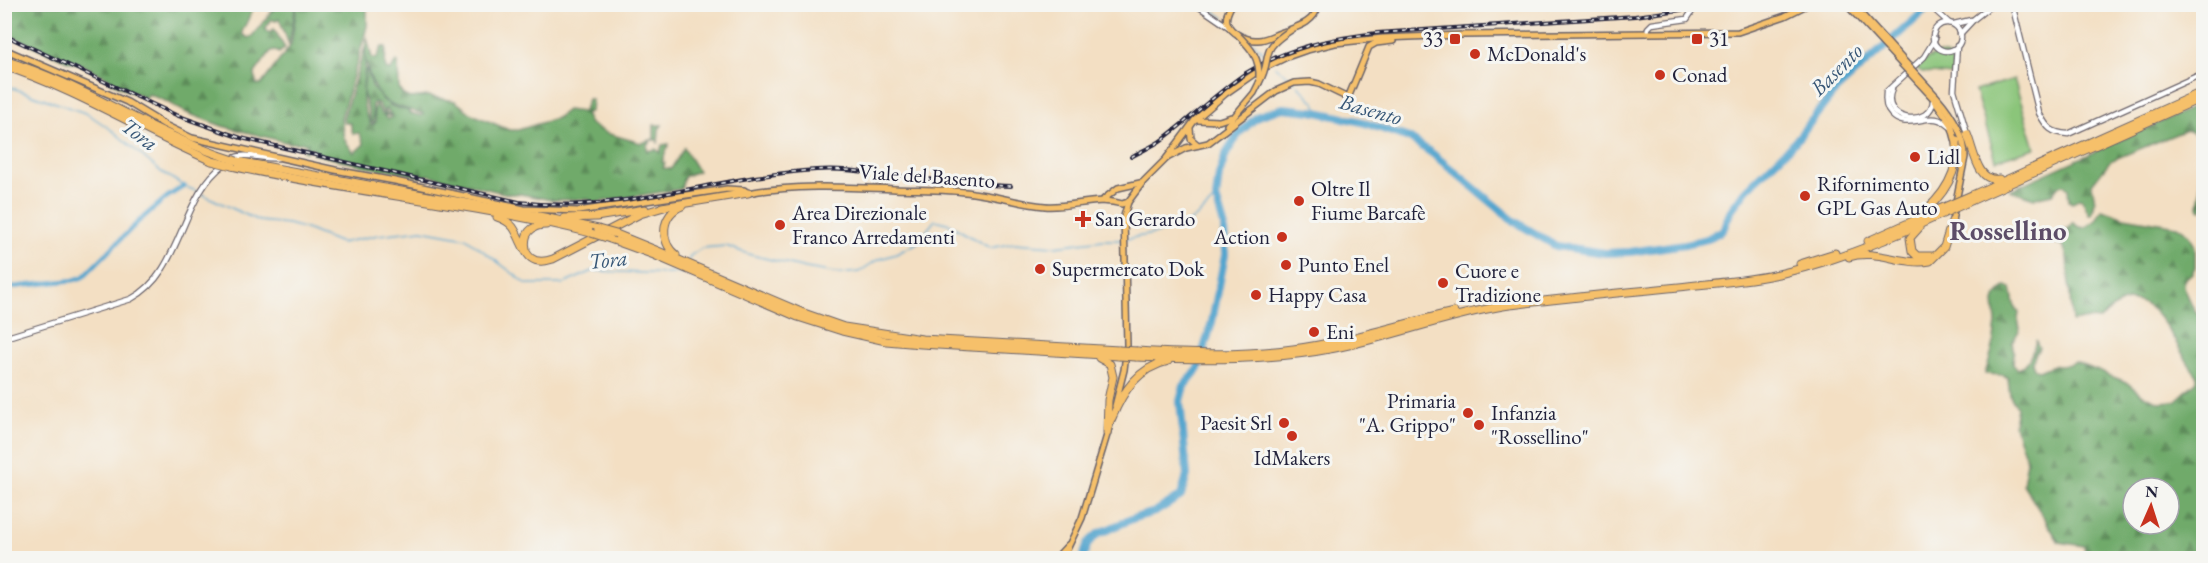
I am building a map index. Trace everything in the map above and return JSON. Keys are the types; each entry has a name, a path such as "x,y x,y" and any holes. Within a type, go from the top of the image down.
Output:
{"highway":[{"path":"4,60 45,74 235,164 613,237"},
{"path":"4,66 79,95 162,138 212,160 544,217 598,229 673,260 798,317 842,332 886,341 1025,351 1227,357 1276,357 1335,345 1470,309 1527,299 1723,278 1776,270 1857,245 1936,214 2204,97"},
{"path":"1972,198 2016,174 2204,91"},
{"path":"1962,137 1986,178 1998,180 2016,174"},
{"path":"1905,225 1923,212 1948,186 1962,137"},
{"path":"544,217 582,218 748,193"},
{"path":"687,203 676,208 669,216 664,233 671,252 685,262 801,312 844,327 922,339 1136,354"},
{"path":"448,206 504,219 513,227 527,254 541,262 553,259 640,214 664,207"},
{"path":"1936,214 1910,238 1912,251 1917,256 1937,255"},
{"path":"1827,261 1871,253 1917,262 1930,261 1944,247 1952,221"},
{"path":"1389,331 1500,307 1722,283 1780,274 1827,261 1926,222"},
{"path":"527,254 525,239 534,227 546,225 567,227"},
{"path":"673,260 685,262"},
{"path":"1025,351 1102,359 1110,364 1113,377 1108,400 1107,433"},
{"path":"1112,418 1124,392 1136,377 1158,364 1180,356"}],"main road":[{"path":"1232,4 1228,11 1227,23 1256,55 1259,83"},
{"path":"1223,131 1254,93 1269,47 1277,39 1312,19 1319,4"},
{"path":"1124,216 1130,200 1143,182 1166,159 1195,120 1225,94 1258,71 1287,57 1320,46 1358,40 1462,35 1738,32 1785,16 1809,4"},
{"path":"1846,4 1934,97 1955,133 1962,137"},
{"path":"1852,4 1951,116 1962,137 1961,171 1952,221"},
{"path":"1237,34 1247,39 1259,40 1291,30"},
{"path":"1166,159 1186,148 1208,143 1276,91 1294,83 1319,84 1348,98 1369,47 1376,43 1400,38"},
{"path":"1358,40 1368,42 1369,47"},
{"name":"Viale del Basento","path":"4,49 127,102 192,138 484,201 543,211 605,208 727,189 744,190 748,193 782,189 851,187 960,191 1046,206 1073,205 1102,200"},
{"path":"1195,120 1219,122 1236,113"},
{"path":"1190,127 1191,139 1198,145"},
{"path":"1102,200 1120,187 1143,182"},
{"path":"1125,187 1130,191 1130,200"},
{"path":"1063,558 1083,518 1112,418 1125,362 1125,230 1124,216 1114,196 1115,191"},
{"path":"1102,200 1117,202 1130,200"},
{"path":"1056,558 1069,544"}],"street":[{"path":"1195,4 1230,28"},
{"path":"1647,33 1652,24 1687,19 1696,4"},
{"path":"1931,4 1937,12 1958,27 1960,34 1954,90 1962,137"},
{"path":"1960,34 1993,4"},
{"path":"2012,4 2040,113 2046,126 2055,133 2068,134 2204,73"},
{"path":"1937,12 1939,27 1935,39 1924,57 1886,92 1885,99 1888,110 1896,118 1910,123 1938,120 1948,124 1955,133"},
{"path":"1939,27 1974,20"},
{"path":"1935,39 1936,46 1952,57 1956,65"},
{"path":"1924,57 1953,51 1957,46"},
{"path":"1895,84 1890,100 1897,114 1913,118 1928,113 1934,97"},
{"path":"4,338 131,299 147,290 164,266 204,184 220,167 241,155 267,159 282,157"}],"green space":[{"path":"5,5 255,5 242,32 248,38 277,5 296,5 289,45 279,18 275,21 272,19 265,29 269,33 274,29 285,48 279,53 271,51 255,73 256,84 261,85 291,45 297,5 347,5 352,7 367,5 367,26 341,118 344,139 354,153 364,144 359,133 353,134 350,123 345,123 343,119 367,38 372,58 376,59 382,47 386,47 385,66 387,70 391,70 396,61 398,62 399,89 403,95 410,98 428,96 455,101 472,114 509,130 518,130 557,118 567,110 583,112 588,99 592,99 591,111 585,114 590,124 606,133 641,143 650,140 647,144 647,151 656,149 660,153 662,145 669,144 662,162 665,163 663,168 671,169 684,148 698,171 684,177 681,189 592,203 589,199 552,200 508,194 429,175 420,177 385,169 384,171 313,154 314,148 303,151 308,143 289,143 222,126 187,113 148,94 145,98 110,82 110,79 81,64 69,62 5,33","holes":["366,57 372,82 382,98 388,103 423,114 422,116 391,106 383,100 373,88 366,68 363,88","363,92 371,121 374,122 372,104 375,102 385,115 391,116 384,111 386,108 393,117 388,119 375,103 376,122 371,124 363,103"]},
{"path":"1938,54 1950,57 1953,67 1952,75 1922,72 1916,68 1928,58"},
{"path":"2014,79 2035,148 1996,160 1975,91"},
{"path":"2198,105 2204,121 2203,210 2198,206 2202,141 2200,136 2186,130 2110,161 2092,184 2095,202 2092,214 2089,214 2082,199 2079,198 2072,203 2069,201 2068,189 2064,185 2058,186 2052,194 2034,198 2010,190"},
{"path":"654,125 662,125 659,129 658,144 658,140 651,140 654,139"},
{"path":"2102,209 2124,217 2177,226 2190,235 2195,247 2195,267 2184,280 2184,286 2187,297 2203,321 2203,558 2086,558 2084,546 2059,542 2023,484 2027,461 2014,425 2017,407 2010,396 2008,378 2003,375 1985,374 1993,347 1996,323 1994,302 1996,296 2005,287 2011,288 2014,304 2019,312 2020,329 2012,343 2013,365 2018,369 2028,361 2036,341 2039,348 2032,362 2037,371 2075,362 2126,382 2141,394 2159,402 2175,401 2197,381 2197,375 2166,326 2146,305 2134,301 2122,303 2100,320 2088,319 2072,322 2067,257 2063,245 2056,244 2053,239 2059,232 2068,229 2073,222 2084,228 2096,220"}],"waterway":[{"path":"1205,4 1224,18"},
{"name":"Basento","path":"1083,558 1088,543 1098,534 1134,518 1155,512 1181,496 1187,475 1180,401 1184,386 1198,369 1212,322 1225,255 1224,225 1216,198 1219,175 1226,154 1239,133 1258,116 1283,108 1312,111 1362,122 1409,138 1433,154 1514,221 1556,246 1605,253 1630,252 1685,244 1707,239 1723,230 1731,210 1746,190 1794,143 1834,92 1932,4"},
{"path":"1230,22 1248,36"},
{"path":"1253,42 1266,56"},
{"path":"1275,66 1295,82"},
{"name":"Tora","path":"4,85 88,114 113,131 160,171 198,192"},
{"path":"1298,85 1315,103 1319,112"},
{"path":"4,288 83,277 139,221 184,186"},
{"name":"Tora","path":"202,194 259,221 288,224 341,243 378,235 422,230 466,238 527,284 563,284 593,271 670,274 684,272"},
{"name":"Tora","path":"1126,239 1176,229 1195,218 1216,198"},
{"name":"Tora","path":"689,260 690,256 702,248 726,246 751,255 806,268 840,274 859,272 877,260 896,254 917,243 935,220 947,223 990,248 1014,243 1055,246 1122,240"}],"railway":[{"path":"1131,157 1163,139 1246,73 1277,57 1309,46 1377,33 1635,16 1726,4"},
{"path":"4,35 176,115 241,138 519,202 556,205 594,203 631,199 742,179 825,170 1011,186"}],"place":[{"name":"33","path":"1455,39"},
{"name":"31","path":"1697,39"},
{"name":"McDonald's","path":"1475,54"},
{"name":"Conad","path":"1660,75"},
{"name":"Lidl","path":"1915,157"},
{"name":"Rifornimento GPL Gas Auto","path":"1805,196"},
{"name":"Oltre Il Fiume Barcafè","path":"1299,201"},
{"name":"San Gerardo","path":"1083,219"},
{"name":"Area Direzionale Franco Arredamenti","path":"780,225"},
{"name":"Action","path":"1282,237"},
{"name":"Punto Enel","path":"1286,265"},
{"name":"Supermercato Dok","path":"1040,269"},
{"name":"Cuore e Tradizione","path":"1443,283"},
{"name":"Happy Casa","path":"1256,295"},
{"name":"Eni","path":"1314,332"},
{"name":"Primaria \"A. Grippo\"","path":"1468,413"},
{"name":"Paesit Srl","path":"1284,423"},
{"name":"Infanzia \"Rossellino\"","path":"1479,425"},
{"name":"IdMakers","path":"1292,436"}],"district":[{"name":"Rossellino","path":"2008,231"}]}
